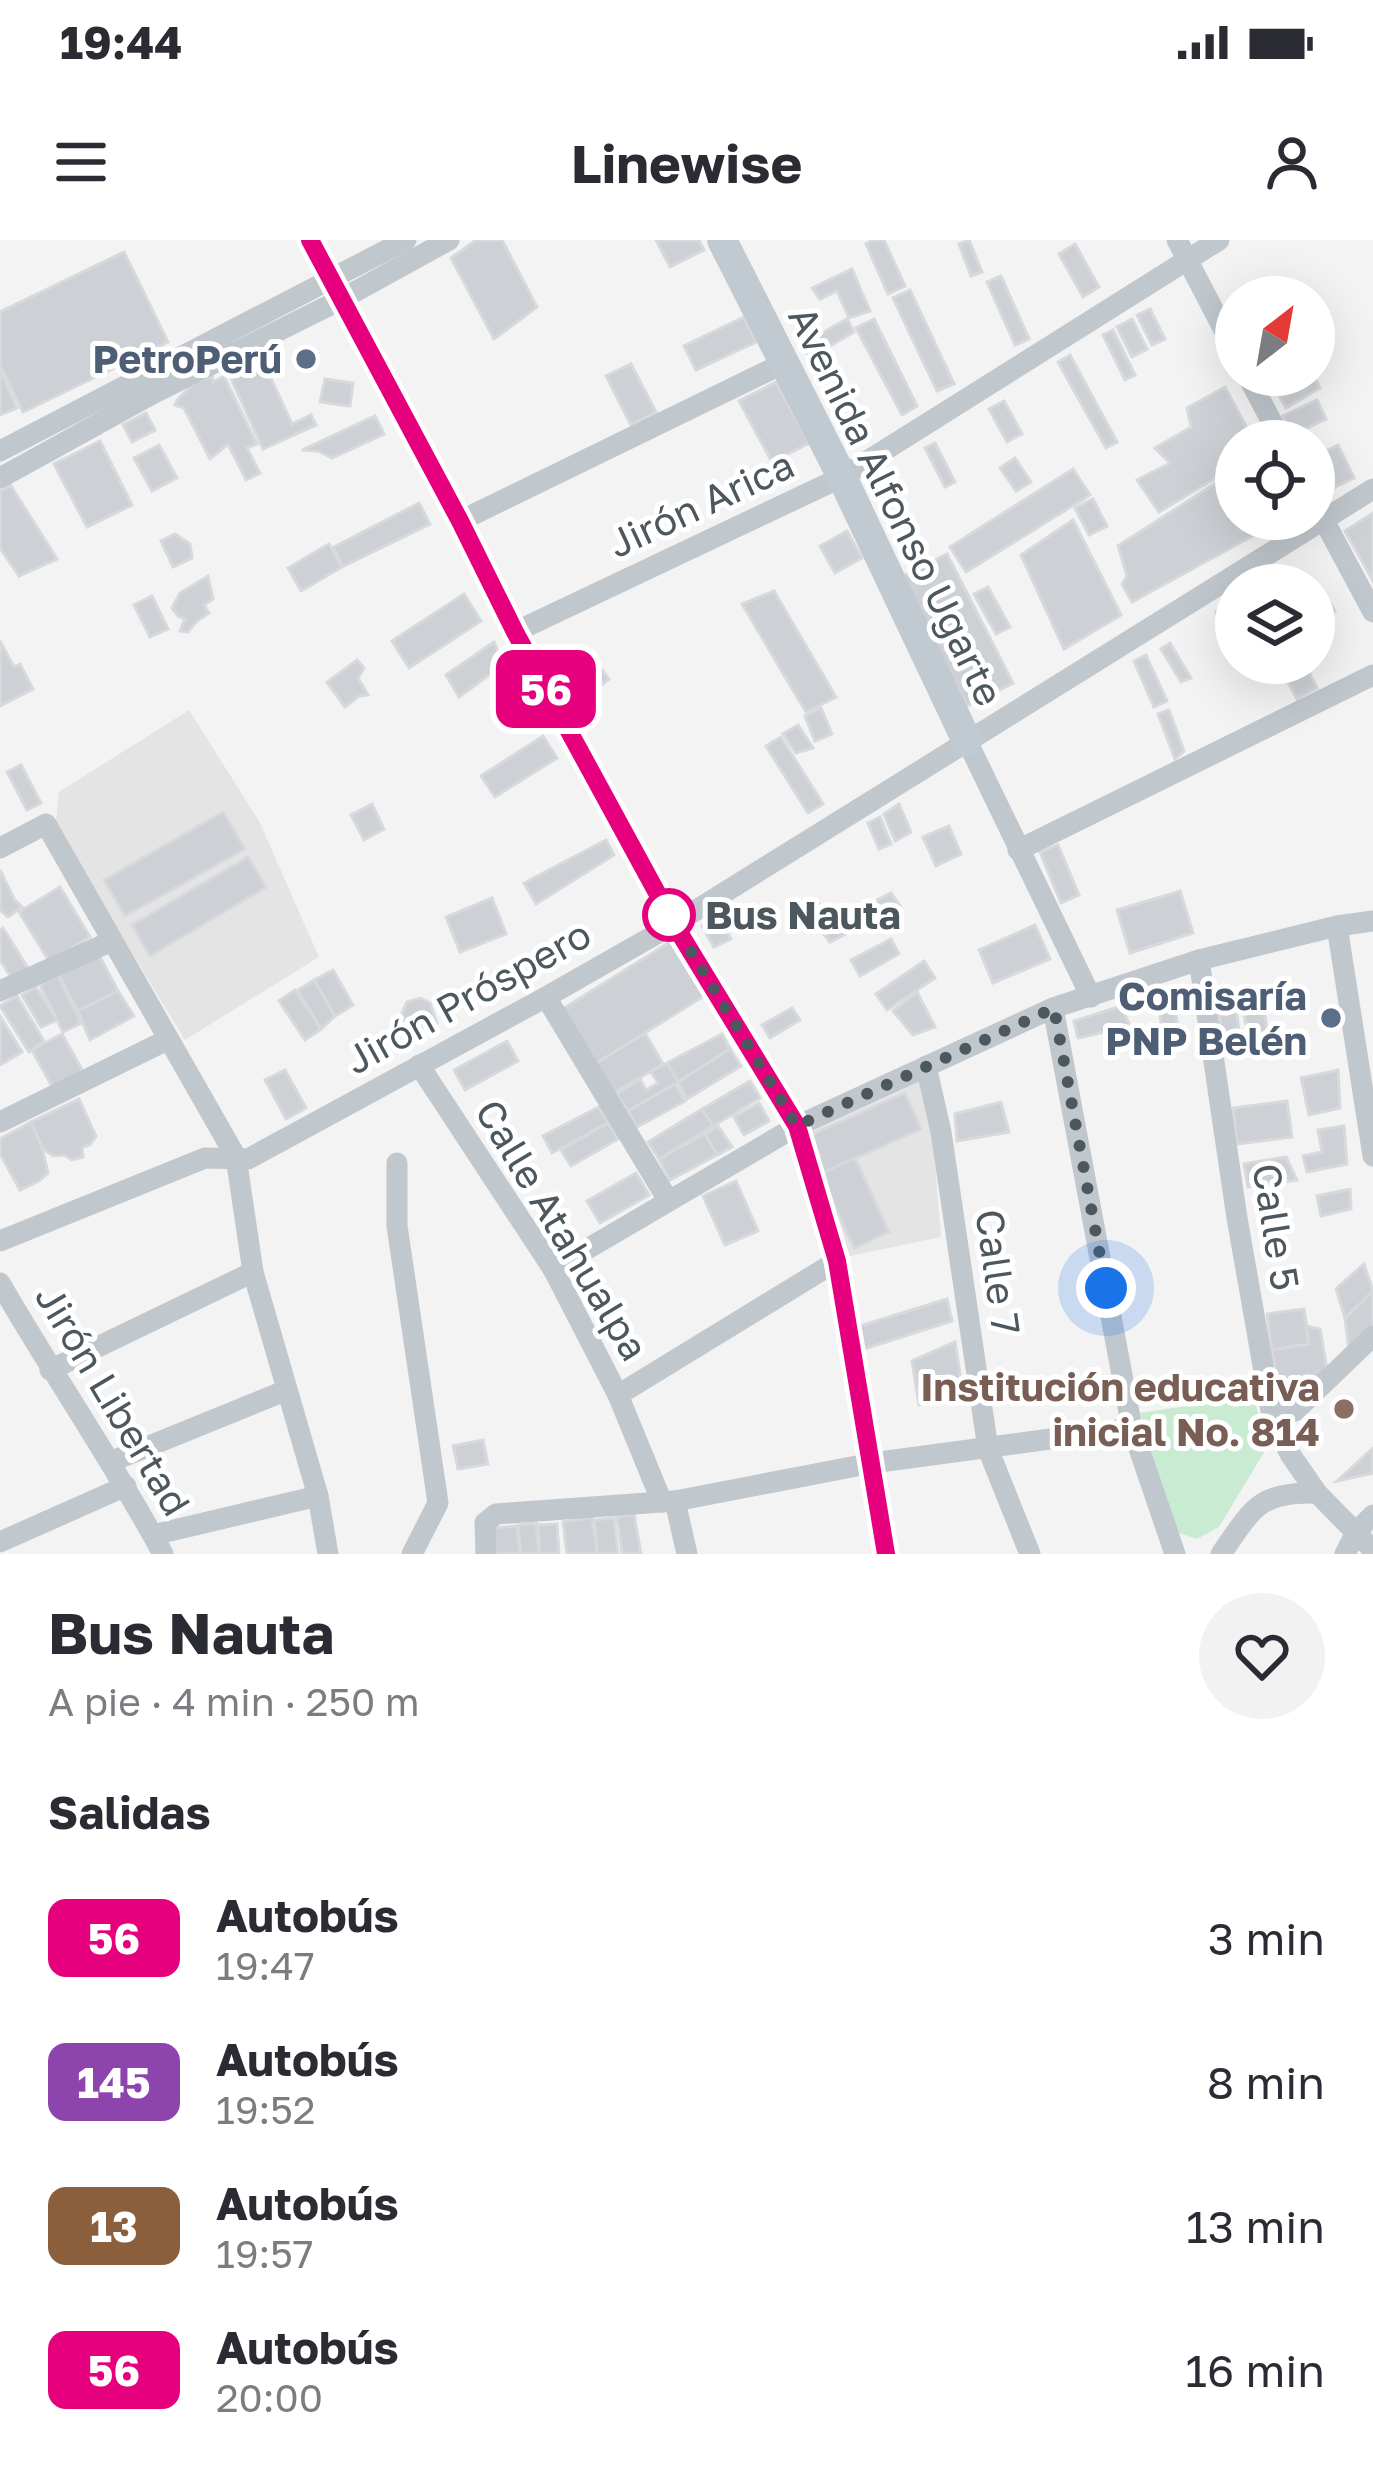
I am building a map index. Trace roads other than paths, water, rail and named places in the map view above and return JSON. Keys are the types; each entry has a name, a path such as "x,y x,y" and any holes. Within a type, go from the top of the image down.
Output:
{"main road":[{"name":"Avenida Alfonso Ugarte","path":"722,240 842,477 967,741"}],"street":[{"path":"310,240 674,924 797,1126 837,1261 886,1554"},
{"path":"335,290 406,240"},
{"path":"0,478 37,445 335,290 449,240"},
{"name":"Jirón Arica","path":"515,632 842,477 1182,250 1219,240"},
{"path":"1182,250 1215,313"},
{"path":"460,521 784,363"},
{"path":"0,451 37,445"},
{"name":"Jirón Próspero","path":"1335,504 1373,488"},
{"name":"Jirón Próspero","path":"0,1241 205,1158 248,1159 546,998 967,741 1274,540"},
{"path":"1334,540 1373,612"},
{"path":"1018,850 1373,675"},
{"path":"967,741 1091,997"},
{"path":"0,848 46,824 236,1157 253,1272 318,1496 328,1554"},
{"path":"553,1269 797,1126 1054,1008 1198,960 1373,921"},
{"path":"1337,926 1373,1156"},
{"path":"0,992 112,941"},
{"name":"Calle 5","path":"1198,960 1271,1417 1317,1493 1373,1550"},
{"path":"546,998 668,1200"},
{"path":"1054,1008 1132,1428 1175,1554"},
{"path":"0,1122 167,1040"},
{"name":"Calle Atahualpa","path":"419,1064 553,1269 669,1502 687,1554"},
{"name":"Calle 7","path":"926,1066 941,1132 988,1449 1030,1554"},
{"path":"397,1162 397,1226 438,1503 412,1554"},
{"path":"618,1395 837,1261"},
{"path":"50,1370 253,1272"},
{"name":"Jirón Libertad","path":"0,1283 158,1545"},
{"path":"1271,1417 1295,1411 1373,1336"},
{"path":"110,1462 287,1390"},
{"path":"486,1554 485,1523 496,1514 669,1502 872,1463 1132,1428"},
{"path":"0,1542 126,1486"},
{"path":"1221,1554 1263,1501 1289,1492 1317,1493"},
{"path":"158,1545 318,1496"},
{"path":"1346,1554 1355,1532 1373,1515"}],"place":[{"name":"PetroPerú","path":"306,359"},
{"name":"Bus Nauta","path":"669,915"},
{"name":"Comisaría PNP Belén","path":"1331,1018"},
{"name":"Institución educativa inicial No. 814","path":"1344,1409"}]}
